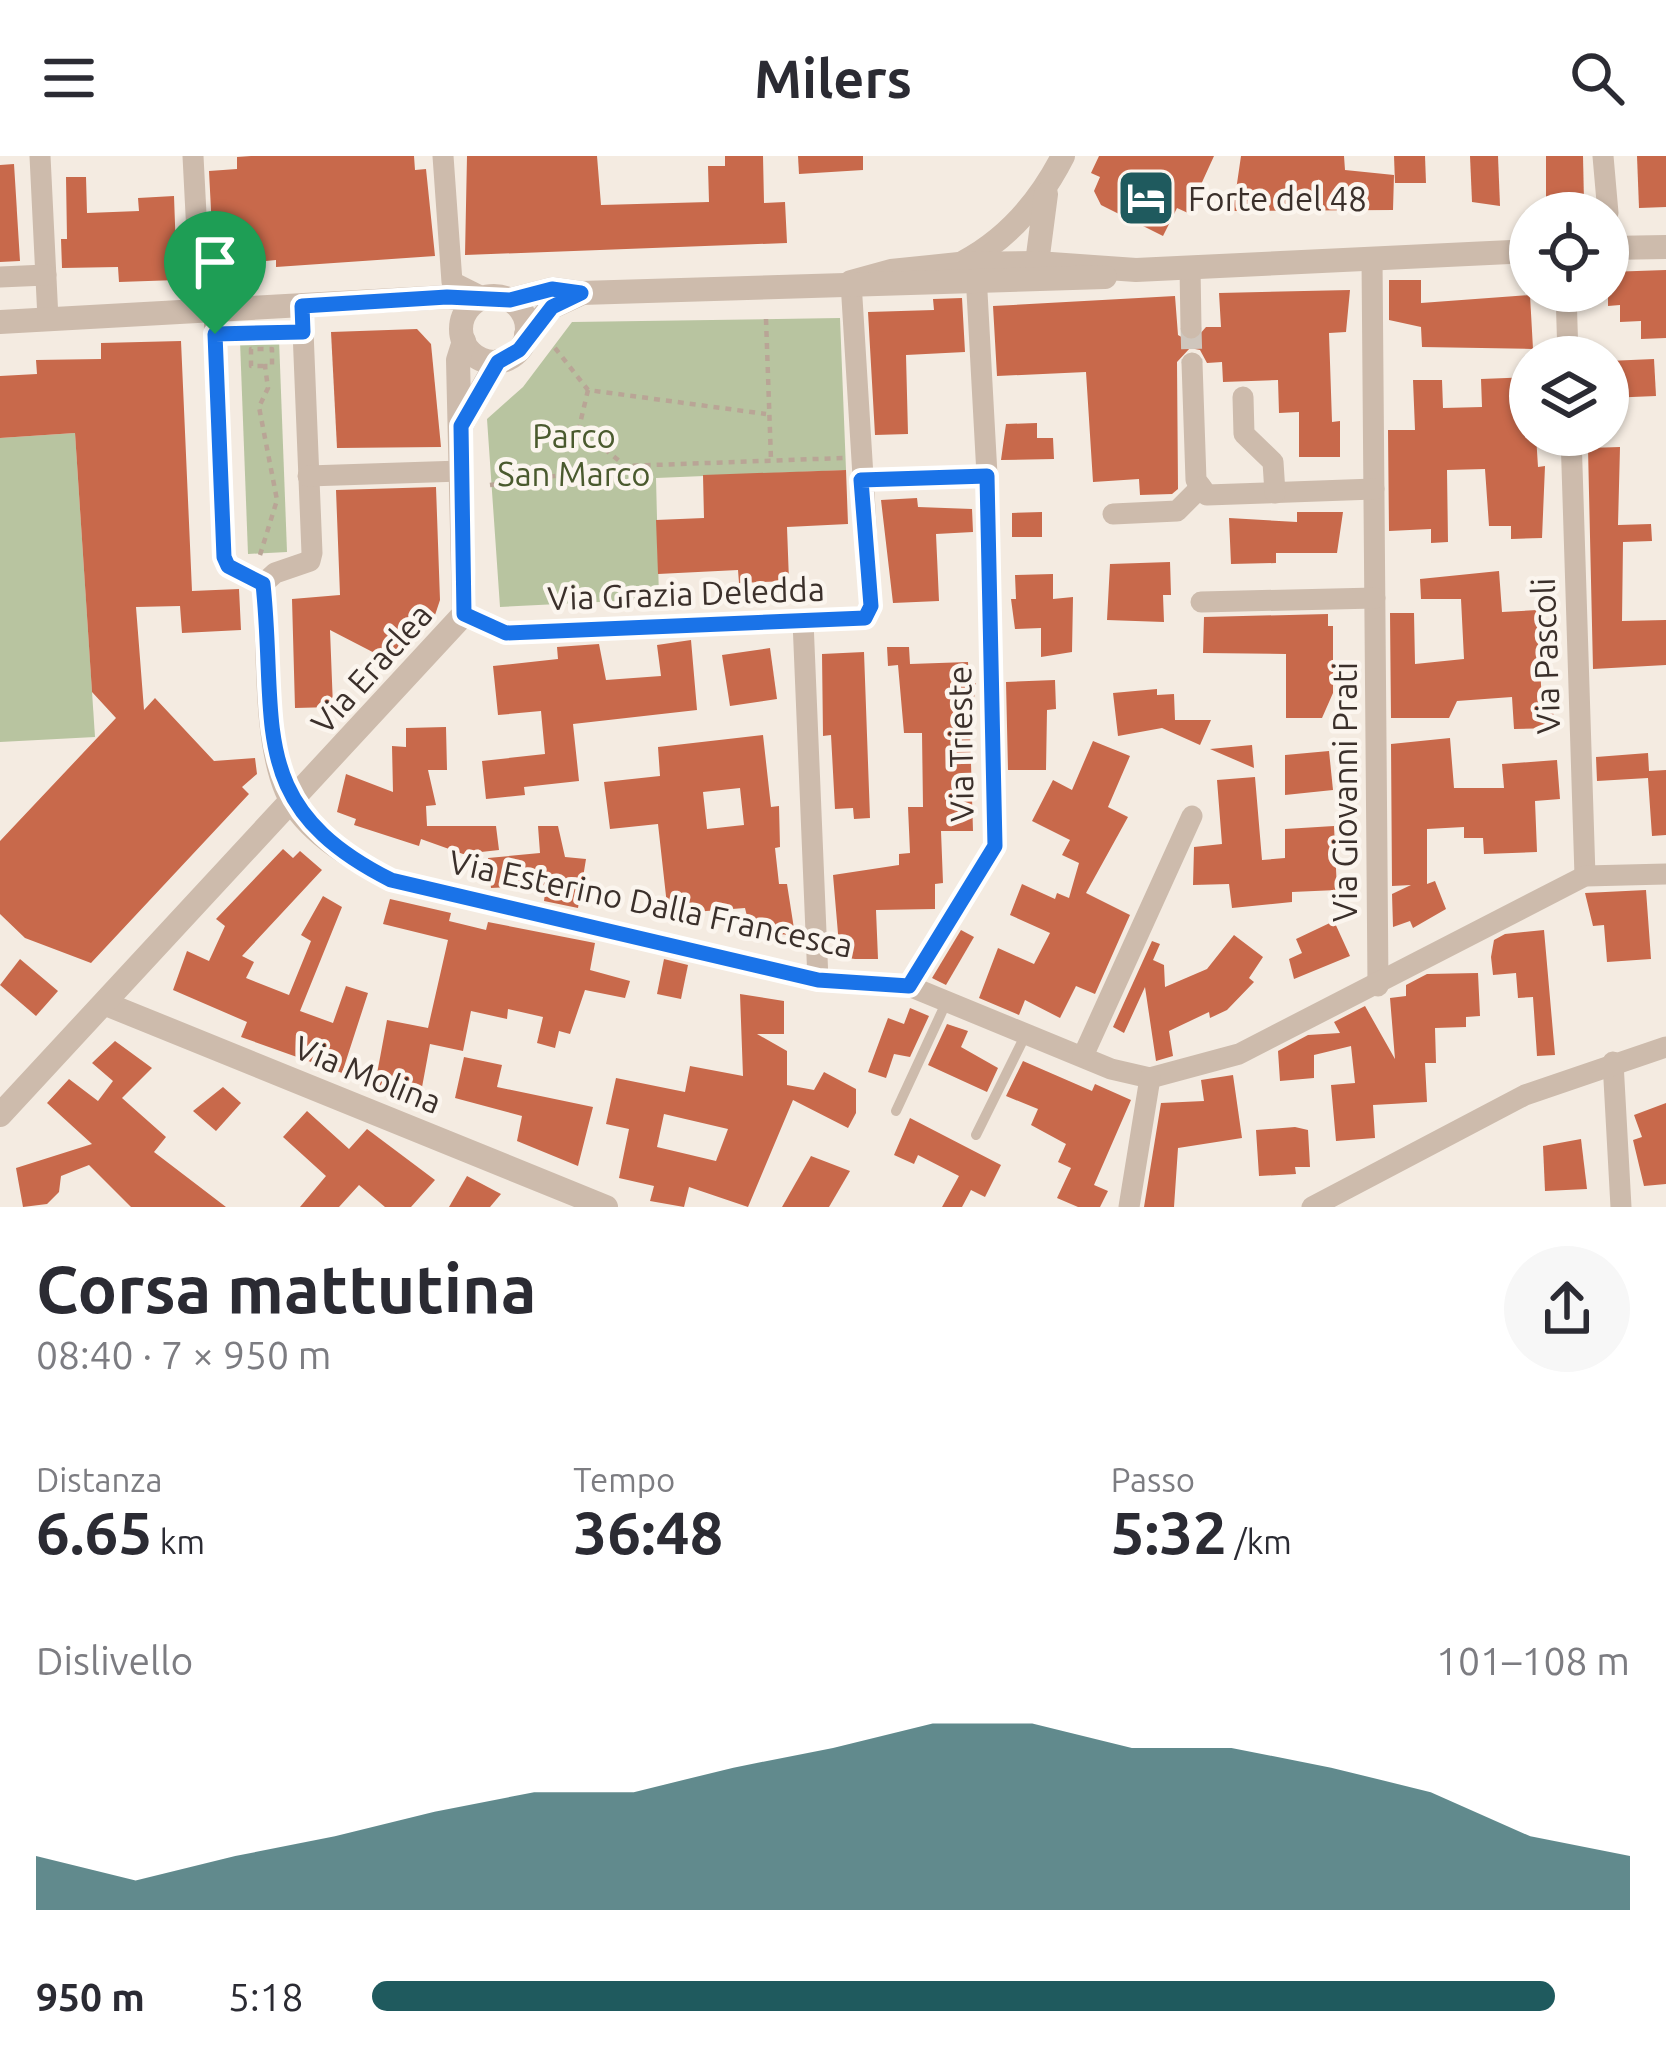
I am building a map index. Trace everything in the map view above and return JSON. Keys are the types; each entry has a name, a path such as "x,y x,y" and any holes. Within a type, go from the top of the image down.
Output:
{"street":[{"path":"40,156 48,319"},
{"path":"193,156 210,319 224,557 228,566 263,584"},
{"path":"442,156 452,282 523,312 526,335"},
{"path":"1022,271 1048,186 1063,156"},
{"path":"1603,156 1606,192"},
{"path":"959,265 1018,224 1048,186"},
{"path":"1018,224 1022,271"},
{"path":"1629,248 1666,247"},
{"path":"0,322 303,319 407,302 492,299 552,289 581,293 851,282 914,285 929,278 1022,271 1509,252"},
{"name":"Via Giovanni Prati","path":"1372,257 1378,986"},
{"path":"851,282 891,271 959,265 1022,271"},
{"path":"1190,267 1191,328"},
{"path":"0,277 46,275"},
{"name":"Via Grazia Deledda","path":"464,614 506,633 865,618 871,606 851,282"},
{"name":"Via Trieste","path":"909,986 995,846 987,476 977,292"},
{"path":"461,426 498,362 519,350 552,307 581,293"},
{"path":"463,336 466,313 492,299"},
{"path":"407,302 440,314 475,356 498,362"},
{"path":"263,584 275,574 310,561 303,319"},
{"name":"Via Eraclea","path":"0,1114 464,614 458,360 463,336"},
{"path":"1192,363 1196,479 1207,495 1374,489"},
{"path":"1243,397 1244,434 1273,462 1275,493"},
{"name":"Via Pascoli","path":"1572,456 1585,876"},
{"path":"861,469 987,476"},
{"path":"308,476 461,472"},
{"path":"1113,514 1177,511 1201,487"},
{"path":"263,584 274,745 292,803"},
{"path":"1201,602 1375,598"},
{"path":"803,621 818,980"},
{"name":"Via Esterino Dalla Francesca","path":"292,803 347,858 391,880 818,980 909,986 1150,1078"},
{"path":"1083,1056 1192,816"},
{"path":"1130,1207 1150,1078 1239,1054 1585,876 1666,874"},
{"name":"Via Molina","path":"106,1004 606,1207"},
{"path":"1312,1207 1525,1095 1666,1047"},
{"path":"1613,1062 1621,1207"}],"lane":[{"path":"896,1111 947,1000"},
{"path":"976,1135 1027,1032"}],"path":[{"path":"210,319 261,334 303,319"},
{"path":"766,319 771,460"},
{"path":"261,334 262,349"},
{"path":"555,348 588,390 766,414"},
{"path":"251,349 272,349 272,366 265,366 251,366 251,349"},
{"path":"260,555 277,500 259,407 268,388 265,366"},
{"path":"588,390 579,428 626,466"},
{"path":"490,484 626,466 771,460 861,469"}],"green space":[{"name":"Parco San Marco","path":"840,318 846,470 656,478 659,599 500,607 487,419 523,387 572,322"},
{"path":"279,339 287,552 248,554 240,341"},
{"path":"75,433 95,737 0,742 0,438"}],"building":[{"path":"414,156 415,170 426,169 435,256 276,267 276,260 255,262 255,255 213,249 209,171 237,169 237,157"},
{"path":"467,156 597,156 601,205 709,202 708,166 725,166 725,156 763,156 764,203 785,202 787,243 465,255"},
{"path":"798,156 863,156 863,170 799,174"},
{"name":"Forte del 48","path":"1099,156 1214,156 1188,213 1177,208 1163,236 1101,205 1094,191 1100,177 1091,173"},
{"path":"1241,156 1344,156 1345,170 1394,175 1393,210 1233,211"},
{"path":"1394,156 1425,156 1426,183 1395,183"},
{"path":"1470,156 1498,156 1500,206 1472,202"},
{"path":"1546,156 1583,156 1584,192 1546,192"},
{"path":"1637,156 1666,156 1666,207 1639,208"},
{"path":"14,164 20,261 0,262 0,165"},
{"path":"66,177 86,177 87,213 139,211 138,198 174,196 177,280 119,282 118,267 62,268 61,239 67,239"},
{"path":"1666,270 1666,338 1641,339 1641,321 1620,322 1620,312 1629,312 1629,271"},
{"path":"1389,280 1421,280 1421,303 1509,297 1509,312 1531,312 1532,336 1509,336 1509,349 1422,347 1421,327 1389,320"},
{"path":"1350,290 1346,332 1329,333 1332,422 1340,421 1340,457 1299,457 1299,412 1279,413 1278,380 1223,382 1222,362 1207,363 1200,350 1190,348 1177,362 1178,489 1172,494 1140,495 1139,479 1093,482 1086,372 997,376 993,306 1175,296 1178,335 1192,343 1206,327 1221,327 1219,293"},
{"path":"962,298 965,352 906,355 908,434 875,435 868,312 934,310 933,299"},
{"path":"417,329 431,344 441,447 337,448 331,332"},
{"path":"181,341 192,591 239,589 241,630 182,633 180,606 136,607 144,710 155,698 214,761 255,758 257,774 242,787 249,794 91,963 25,938 0,914 0,841 116,718 92,692 75,433 0,438 0,376 37,374 36,360 101,359 101,343"},
{"path":"1654,359 1656,396 1629,397 1629,360"},
{"path":"1509,378 1509,456 1537,456 1538,467 1545,466 1542,538 1511,539 1511,526 1489,526 1485,469 1447,470 1448,542 1431,543 1431,529 1389,531 1388,430 1415,430 1413,380 1442,380 1443,408 1482,407 1481,379"},
{"path":"1037,423 1037,438 1053,438 1054,459 1001,460 1006,424"},
{"path":"1588,456 1620,456 1618,525 1651,524 1652,541 1623,542 1622,621 1666,620 1666,665 1593,669"},
{"path":"846,470 848,524 787,527 789,581 739,583 738,570 658,574 656,520 704,518 703,475"},
{"path":"436,487 440,600 433,621 392,662 330,630 333,707 295,708 292,599 340,595 336,490"},
{"path":"917,498 918,507 972,509 973,532 936,534 939,601 893,603 881,500"},
{"path":"1042,512 1042,537 1012,537 1012,513"},
{"path":"1297,512 1343,512 1337,553 1276,553 1276,563 1231,564 1229,518 1297,522"},
{"path":"1170,562 1171,595 1163,595 1164,622 1107,620 1110,564"},
{"path":"1499,571 1502,612 1537,610 1542,703 1553,703 1554,728 1514,729 1512,697 1457,701 1449,718 1391,718 1390,613 1414,613 1415,664 1464,659 1461,599 1421,599 1420,579"},
{"path":"1053,574 1053,599 1073,597 1072,652 1041,657 1041,628 1015,629 1011,599 1016,599 1015,575"},
{"path":"1328,614 1328,626 1333,626 1333,693 1322,718 1286,718 1286,654 1203,653 1204,617"},
{"path":"691,640 697,710 573,724 579,781 524,787 525,795 486,799 482,761 545,754 541,711 498,715 493,666 558,659 557,647 599,644 606,680 661,676 657,645"},
{"path":"887,647 909,647 910,664 968,662 969,683 976,683 970,730 973,831 941,831 943,883 935,884 935,909 876,910 878,959 855,959 840,957 833,875 899,865 899,854 910,853 908,807 923,807 922,733 904,733 898,665 888,666"},
{"path":"770,648 777,699 730,706 722,655"},
{"path":"864,652 870,818 854,819 853,808 835,809 831,735 823,736 822,654"},
{"path":"1055,680 1056,709 1047,710 1046,770 1008,770 1006,682"},
{"path":"1157,689 1157,695 1174,694 1175,720 1211,720 1200,745 1162,728 1118,736 1113,693"},
{"path":"446,727 447,770 428,770 436,805 426,806 427,826 496,826 499,850 463,854 421,839 419,846 354,825 356,819 337,812 346,774 393,792 392,746 406,747 406,728"},
{"path":"763,735 771,807 779,806 780,847 775,848 779,884 787,884 795,935 751,933 745,908 668,914 658,824 610,829 604,782 660,776 658,747","holes":["740,788 744,825 707,829 703,792"]},
{"path":"1450,738 1454,788 1504,788 1502,764 1557,760 1560,799 1535,801 1537,852 1484,854 1483,838 1464,838 1464,827 1427,829 1427,884 1435,881 1446,909 1413,928 1410,921 1393,927 1392,894 1411,885 1392,886 1391,744"},
{"path":"1093,741 1130,756 1108,807 1128,817 1086,893 1130,915 1095,994 1076,986 1060,1018 1025,1000 1019,1015 979,998 998,948 1034,964 1050,933 1010,915 1022,884 1055,899 1057,893 1069,898 1079,863 1062,855 1070,840 1032,821 1053,780 1072,790"},
{"path":"1252,745 1254,768 1210,749"},
{"path":"1329,751 1333,790 1285,795 1285,755"},
{"path":"1648,753 1649,771 1666,770 1666,835 1652,836 1648,778 1597,781 1596,757"},
{"path":"1255,777 1262,860 1285,858 1285,829 1334,826 1337,890 1292,892 1292,902 1232,908 1229,884 1193,885 1194,847 1222,844 1217,780"},
{"path":"538,826 558,826 565,857 586,859 578,908 544,901 546,885 491,888 488,858 540,853"},
{"path":"283,849 293,858 300,851 322,870 242,956 254,962 246,978 289,995 311,941 301,935 323,896 342,907 300,1011 333,1023 346,986 368,993 342,1073 241,1037 247,1022 173,990 187,951 209,961 225,926 216,919"},
{"path":"1646,890 1651,959 1607,962 1604,925 1593,926 1585,893"},
{"path":"390,899 451,913 449,921 486,930 488,922 595,943 590,970 630,981 625,998 585,990 570,1034 559,1031 555,1048 537,1043 543,1017 508,1009 507,1019 471,1011 463,1051 430,1044 420,1098 374,1090 387,1020 428,1028 448,940 383,924"},
{"path":"1334,921 1350,956 1294,979 1289,959 1302,953 1296,939"},
{"path":"961,930 974,937 946,985 932,978"},
{"path":"1544,930 1555,1055 1537,1056 1533,997 1518,998 1516,973 1493,975 1491,957 1494,940 1505,934"},
{"path":"1234,935 1263,957 1249,978 1254,982 1227,1010 1210,1018 1209,1012 1169,1031 1173,1056 1156,1061 1145,987 1124,1033 1113,1027 1152,941 1160,944 1153,960 1164,965 1165,987 1207,969"},
{"path":"20,959 58,991 36,1016 0,985"},
{"path":"664,959 688,965 681,999 657,994"},
{"path":"1478,973 1480,1016 1466,1017 1466,1027 1435,1028 1436,1063 1425,1063 1427,1102 1373,1105 1375,1138 1336,1141 1331,1085 1355,1083 1351,1046 1314,1055 1314,1078 1280,1081 1278,1051 1308,1035 1340,1033 1334,1022 1365,1006 1395,1059 1390,998 1406,996 1406,985 1427,974"},
{"path":"740,994 784,1001 784,1034 757,1034 787,1051 787,1085 814,1090 824,1072 856,1089 856,1113 848,1128 793,1100 748,1207 689,1187 684,1207 650,1201 654,1186 619,1178 629,1129 606,1124 616,1078 685,1092 690,1066 743,1076","holes":["664,1114 728,1129 716,1161 657,1147"]},
{"path":"910,1008 929,1016 910,1057 894,1054 886,1078 868,1072 888,1018 904,1024"},
{"path":"947,1024 968,1031 961,1047 998,1068 987,1092 928,1065"},
{"path":"115,1041 152,1068 122,1098 166,1137 154,1152 226,1207 131,1207 89,1165 61,1176 59,1192 47,1204 23,1207 16,1168 92,1144 47,1103 69,1079 98,1101 113,1081 92,1063"},
{"path":"464,1057 502,1065 497,1087 593,1107 578,1166 517,1141 522,1116 455,1098"},
{"path":"1023,1061 1092,1091 1095,1084 1131,1100 1094,1185 1108,1191 1100,1207 1078,1207 1057,1198 1071,1168 1058,1162 1066,1144 1031,1125 1038,1109 1006,1096"},
{"path":"1233,1075 1242,1138 1178,1148 1174,1207 1144,1207 1161,1103 1204,1101 1201,1080"},
{"path":"223,1087 241,1103 216,1131 193,1111"},
{"path":"1666,1103 1666,1184 1644,1186 1633,1140 1642,1137 1634,1115"},
{"path":"307,1111 349,1149 367,1129 435,1180 411,1207 385,1207 359,1185 339,1207 300,1207 326,1176 283,1137"},
{"path":"910,1118 1001,1165 985,1197 971,1190 962,1207 942,1207 959,1176 918,1155 914,1164 894,1155"},
{"path":"1256,1130 1308,1130 1310,1167 1295,1167 1296,1174 1259,1176"},
{"path":"1581,1139 1587,1189 1545,1191 1543,1146"},
{"path":"811,1156 850,1171 829,1207 782,1207"},
{"path":"467,1176 501,1194 490,1207 449,1207"}],"tunnel":[{"path":"1191,328 1192,363"}],"place":[{"name":"Forte del 48","path":"1146,198"}],"route":[{"path":"552,289 581,293 552,307 519,350 498,362 461,426 464,614 506,633 865,618 871,606 861,480 987,476 995,846 909,986 818,980 391,880 347,858 292,803 284,788 274,745 263,584 228,566 224,557 215,334 303,332 302,306 447,297 510,300 552,289"}]}
